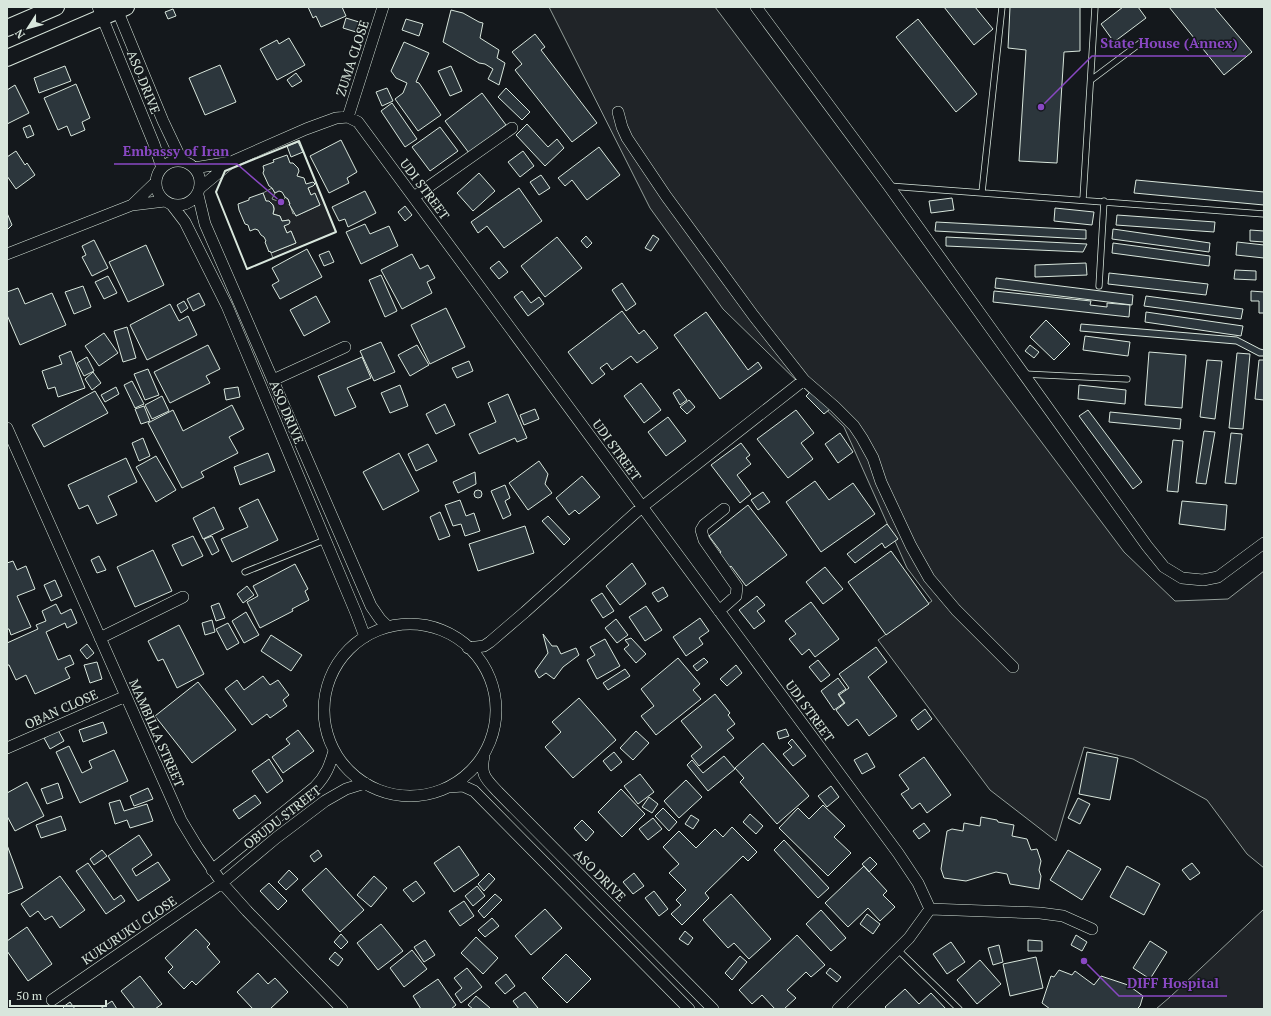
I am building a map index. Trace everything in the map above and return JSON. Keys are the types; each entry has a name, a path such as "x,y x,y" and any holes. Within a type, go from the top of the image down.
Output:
{"main road":[{"path":"7,28 56,7"},
{"path":"7,58 100,12 120,8"}],"street":[{"name":"ZUMA CLOSE","path":"348,117 383,7"},
{"path":"756,7 888,185 1147,546 1164,567 1182,578 1203,580 1218,577 1264,543"},
{"name":"ASO DRIVE","path":"120,8 174,146 182,161"},
{"name":"ASO DRIVE","path":"100,12 154,144 162,168"},
{"path":"618,112 627,138 666,196 754,315 804,380 854,426 873,458 881,482 910,546 929,578 956,610 1013,667"},
{"path":"194,168 231,162 306,129 336,118 348,117"},
{"name":"UDI STREET","path":"348,117 358,122 898,853 918,883 930,909"},
{"path":"414,197 512,128"},
{"path":"168,203 160,196 156,182 162,168 174,161 182,161 188,164 199,174 199,192"},
{"path":"7,254 132,205 168,203 179,206 186,204 193,200 199,192 231,162"},
{"path":"132,205 156,182"},
{"name":"ASO DRIVE","path":"199,192 205,224 371,606 388,627"},
{"name":"ASO DRIVE","path":"168,203 185,222 227,306 361,624 365,637"},
{"path":"273,380 345,348"},
{"path":"468,648 484,646 490,642 642,507 804,380"},
{"name":"MAMBILLA STREET","path":"7,428 11,452 100,638 181,820 212,870 222,883 340,1008"},
{"path":"719,611 736,596 737,587 704,540 701,530 704,525 724,509"},
{"path":"100,638 182,597"},
{"path":"415,624 432,627 448,634 476,655 492,686 495,704 495,721 491,738 484,754 474,767 462,778 449,787 432,794 403,796 380,791 365,783 351,773 334,751 326,727 324,710 326,692 331,676 339,660 351,647 365,637 380,629 388,627 415,624"},
{"name":"OBAN CLOSE","path":"7,748 126,696"},
{"name":"OBUDU STREET","path":"212,870 315,787 322,780 328,770 334,751"},
{"name":"ASO DRIVE","path":"484,754 481,768 486,779 494,788 713,1009"},
{"name":"OBUDU STREET","path":"222,883 276,838 325,801 346,789 365,783"},
{"path":"449,787 463,786 474,791 689,1009"},
{"name":"KUKURUKU CLOSE","path":"52,1000 222,883"},
{"path":"838,1009 898,950 919,926 930,909 1040,913 1063,916 1092,929"}],"lane":[{"path":"982,192 1002,7"},
{"path":"1083,199 1095,7"},
{"path":"1091,80 1143,41"},
{"path":"888,185 1264,214"},
{"path":"1099,286 1104,201"},
{"path":"1023,374 1128,379"},
{"path":"245,572 325,540"},
{"path":"898,950 959,1009"}],"shaded area":[{"path":"549,7 715,7 1124,552 1175,601 1228,599 1264,571 1264,868 1247,854 1207,800 1133,759 1084,747 1056,841 990,790 878,640 932,601 907,568 844,427 723,309 650,208"},
{"path":"316,183 336,232 273,258 271,253 296,243 291,231 287,233 284,226 290,222 289,220 282,221 280,216 273,214 273,205 266,201 263,193 272,188 275,193 272,199 283,203 285,197 288,199 293,214 295,213 296,216 320,205 315,194 311,195 308,188"},
{"path":"1264,909 1264,1009 1156,1009 1170,997"}],"building":[{"path":"308,7 342,7 346,16 321,27 316,16 313,18"},
{"path":"944,7 975,7 993,29 974,45"},
{"path":"1010,7 1080,7 1080,51 1064,52 1057,163 1019,161 1026,50 1008,48"},
{"path":"1123,7 1138,7 1146,18 1114,42 1101,24"},
{"path":"1169,7 1214,7 1252,52 1224,75"},
{"path":"173,9 176,16 168,19 165,12"},
{"path":"451,10 463,13 483,23 480,38 499,50 497,58 505,63 499,85 488,79 493,69 485,64 479,63 443,42"},
{"path":"346,18 359,22 356,32 343,28"},
{"path":"406,19 423,24 419,36 402,30"},
{"path":"918,19 977,94 956,112 896,37"},
{"path":"535,34 545,47 541,50 597,123 572,142 515,70 522,64 512,52"},
{"path":"289,38 305,65 277,80 260,49 277,40 279,44"},
{"path":"404,42 429,53 416,82 419,83 441,115 418,131 395,99 403,93 407,83 396,78 391,71"},
{"path":"220,65 236,102 205,115 189,78"},
{"path":"65,66 71,81 39,93 34,78"},
{"path":"451,66 462,91 450,96 438,71"},
{"path":"296,73 302,81 292,87 287,80"},
{"path":"76,84 90,118 82,122 85,130 71,136 67,126 58,130 44,98"},
{"path":"15,85 29,113 7,124 7,90"},
{"path":"387,88 393,101 382,106 376,92"},
{"path":"506,88 530,112 522,120 498,97"},
{"path":"482,93 506,125 469,153 445,121"},
{"path":"392,103 417,139 405,147 381,111"},
{"path":"527,124 548,147 557,139 564,148 545,166 516,135"},
{"path":"30,125 34,135 27,138 23,128"},
{"path":"440,127 458,151 430,171 412,147"},
{"path":"341,140 357,172 347,178 349,183 329,193 310,156"},
{"path":"298,142 303,152 291,157 287,146"},
{"path":"599,147 620,175 587,200 572,180 565,186 558,178"},
{"path":"16,151 25,165 27,163 35,175 16,189 7,176 7,157"},
{"path":"523,151 534,166 520,177 508,162"},
{"path":"287,155 290,163 293,163 298,168 299,171 297,176 304,178 306,184 313,182 315,184 308,188 311,195 315,193 320,205 296,216 289,204 288,199 282,192 279,191 275,193 269,186 263,173 263,166 274,162 273,160"},
{"path":"479,173 495,191 473,211 457,193"},
{"path":"541,175 550,188 539,195 530,182"},
{"path":"1136,180 1264,192 1264,205 1134,193"},
{"path":"519,188 542,221 504,248 487,226 478,233 471,222"},
{"path":"365,191 376,213 348,227 345,219 339,221 332,207"},
{"path":"263,193 266,201 269,201 273,205 273,214 280,216 282,221 289,220 289,224 284,226 287,233 291,231 296,243 271,253 270,251 269,252 264,237 258,230 255,229 250,231 248,225 245,224 238,204"},
{"path":"952,198 954,210 931,213 929,201"},
{"path":"405,206 412,215 405,221 398,212"},
{"path":"1055,208 1094,212 1092,225 1054,221"},
{"path":"7,213 12,225 7,230"},
{"path":"1117,215 1215,222 1214,232 1116,225"},
{"path":"936,222 1086,230 1086,239 935,231"},
{"path":"365,224 370,234 389,226 398,246 361,264 346,232"},
{"path":"1113,229 1210,243 1209,252 1112,239"},
{"path":"1250,230 1264,231 1264,242 1250,241"},
{"path":"653,235 659,239 651,251 645,248"},
{"path":"586,236 592,243 587,248 581,241"},
{"path":"557,237 582,268 545,297 521,266"},
{"path":"946,237 1087,244 1083,252 946,246"},
{"path":"94,240 108,268 92,276 82,257 86,255 82,246"},
{"path":"1237,242 1264,245 1264,258 1236,255"},
{"path":"1113,243 1210,256 1209,266 1112,253"},
{"path":"146,245 164,285 128,302 109,262"},
{"path":"307,249 322,277 280,299 272,285 279,281 272,268"},
{"path":"329,251 334,262 324,266 319,255"},
{"path":"412,254 420,269 428,265 435,278 427,282 432,293 402,309 381,270"},
{"path":"499,261 508,272 499,279 490,268"},
{"path":"1086,263 1087,275 1035,277 1035,265"},
{"path":"1235,270 1256,271 1256,280 1234,279"},
{"path":"1109,273 1208,284 1206,295 1108,284"},
{"path":"381,275 397,311 385,317 369,280"},
{"path":"108,276 117,293 104,299 95,282"},
{"path":"996,278 1133,295 1132,305 995,288"},
{"path":"622,283 636,304 626,311 612,290"},
{"path":"83,286 91,307 74,314 65,292"},
{"path":"18,288 25,304 52,293 66,325 20,345 7,315 7,292"},
{"path":"522,291 531,303 539,297 544,304 528,316 514,297"},
{"path":"994,291 1091,301 1090,305 1107,307 1107,303 1130,305 1129,317 993,302"},
{"path":"1251,291 1264,292 1264,313 1259,313 1259,301 1251,301"},
{"path":"199,293 205,305 193,311 187,299"},
{"path":"316,296 330,322 304,336 290,310"},
{"path":"1146,296 1243,309 1241,319 1144,306"},
{"path":"184,301 188,308 181,313 177,305"},
{"path":"170,304 179,321 188,316 197,335 147,360 130,325"},
{"path":"446,308 465,347 430,364 411,325"},
{"path":"622,311 639,334 644,330 658,348 637,363 631,356 612,370 607,363 600,368 605,374 592,384 568,352"},
{"path":"706,312 748,370 758,362 762,368 720,399 674,335"},
{"path":"1146,312 1243,326 1241,336 1145,322"},
{"path":"1046,320 1070,344 1054,360 1030,337"},
{"path":"1081,324 1237,337 1264,350 1264,356 1259,356 1236,344 1080,331"},
{"path":"127,327 136,358 123,362 114,331"},
{"path":"104,333 118,353 99,366 85,346"},
{"path":"1085,336 1130,342 1128,356 1083,350"},
{"path":"381,342 395,372 374,381 360,351"},
{"path":"208,345 220,369 206,376 210,383 170,403 154,372"},
{"path":"417,345 429,365 410,376 398,355"},
{"path":"1030,345 1039,352 1034,358 1025,351"},
{"path":"71,351 85,388 58,397 55,387 48,389 42,371 62,364 59,356"},
{"path":"1149,352 1186,355 1182,408 1145,405"},
{"path":"1237,353 1250,354 1243,429 1229,428"},
{"path":"87,357 94,371 84,376 77,363"},
{"path":"362,357 371,378 347,388 356,407 335,416 318,376"},
{"path":"1207,360 1222,361 1215,419 1200,417"},
{"path":"1259,360 1264,360 1264,400 1255,399"},
{"path":"469,361 473,371 457,378 452,368"},
{"path":"148,369 159,395 145,400 134,374"},
{"path":"93,372 101,383 92,390 85,379"},
{"path":"132,381 144,404 135,408 124,385"},
{"path":"641,383 661,410 644,423 624,396"},
{"path":"400,385 408,406 390,413 381,393"},
{"path":"1079,385 1126,390 1125,404 1078,399"},
{"path":"116,387 119,394 105,402 101,395"},
{"path":"238,387 240,397 226,400 224,389"},
{"path":"679,389 687,400 680,405 673,393"},
{"path":"812,390 830,409 824,414 806,396"},
{"path":"95,391 108,413 44,447 32,425"},
{"path":"508,394 527,438 517,442 515,438 479,454 469,434 496,422 488,403"},
{"path":"162,396 169,411 152,419 145,405"},
{"path":"689,400 695,407 687,414 680,407"},
{"path":"445,404 455,425 436,434 426,414"},
{"path":"232,405 244,429 229,437 238,453 201,472 204,477 182,488 148,423 173,410 183,431"},
{"path":"144,406 150,421 141,424 135,409"},
{"path":"535,409 539,419 524,425 520,415"},
{"path":"796,410 814,433 801,443 813,459 788,478 757,439"},
{"path":"1088,410 1142,482 1133,489 1079,416"},
{"path":"1110,412 1181,419 1180,429 1109,422"},
{"path":"668,417 686,441 666,456 648,432"},
{"path":"1204,431 1215,432 1206,484 1196,483"},
{"path":"840,433 853,452 838,463 825,444"},
{"path":"1231,433 1242,434 1236,484 1225,483"},
{"path":"143,438 150,456 139,461 132,443"},
{"path":"1173,440 1183,441 1178,492 1167,491"},
{"path":"741,443 750,455 746,458 751,464 737,475 751,494 740,503 711,465"},
{"path":"428,444 437,461 416,471 408,454"},
{"path":"268,453 275,471 240,485 234,467"},
{"path":"399,453 419,491 383,510 363,472"},
{"path":"156,456 176,490 156,502 136,467"},
{"path":"126,458 137,482 108,496 117,515 97,524 88,505 79,509 68,485"},
{"path":"539,461 548,474 545,484 552,493 528,510 509,483"},
{"path":"475,472 476,484 458,493 453,482"},
{"path":"582,476 600,497 579,514 575,510 569,515 556,498"},
{"path":"815,481 829,500 853,483 875,514 821,552 786,502"},
{"path":"505,485 510,498 505,501 511,515 503,519 491,491"},
{"path":"476,490 480,490 482,494 480,498 476,498 474,496 474,492"},
{"path":"763,492 770,502 758,510 751,500"},
{"path":"258,499 278,540 232,562 221,539 248,527 239,508"},
{"path":"460,500 466,516 474,513 480,531 465,536 461,524 453,526 445,505"},
{"path":"1182,501 1227,505 1225,530 1179,524"},
{"path":"748,505 787,555 746,586 731,566 724,572 713,559 721,552 709,536"},
{"path":"214,507 224,529 203,539 193,518"},
{"path":"440,512 450,536 439,540 430,517"},
{"path":"548,516 570,539 564,545 542,521"},
{"path":"887,524 898,539 885,548 882,543 855,563 847,554"},
{"path":"525,526 534,553 478,571 469,544"},
{"path":"193,536 203,556 182,566 172,545"},
{"path":"212,536 219,551 212,555 204,539"},
{"path":"153,550 172,591 135,607 117,567"},
{"path":"891,551 929,604 886,635 848,582"},
{"path":"99,556 106,570 97,573 91,560"},
{"path":"13,561 17,570 26,566 35,589 17,596 31,627 11,635 9,629 7,629 7,563"},
{"path":"632,563 646,584 620,605 606,586"},
{"path":"295,564 308,589 305,591 309,600 292,609 293,611 260,628 247,602 258,596 253,586"},
{"path":"825,567 843,589 823,604 806,582"},
{"path":"55,580 62,596 51,601 44,585"},
{"path":"247,586 254,595 243,603 237,594"},
{"path":"663,587 668,596 658,602 652,593"},
{"path":"602,593 614,611 603,618 591,600"},
{"path":"757,596 765,605 757,611 765,621 754,629 739,610"},
{"path":"811,602 839,639 815,657 809,649 802,655 789,639 796,634 785,621"},
{"path":"219,603 225,618 216,621 211,606"},
{"path":"56,604 61,614 71,609 77,623 67,628 65,623 46,632 58,660 70,655 74,664 65,668 70,678 35,694 26,675 16,680 9,665 7,665 7,643 38,629 36,625 46,621 42,611"},
{"path":"646,606 662,630 645,641 629,617"},
{"path":"246,612 259,635 244,643 232,621"},
{"path":"700,618 709,631 699,638 703,644 686,656 673,637"},
{"path":"616,619 628,635 617,643 605,628"},
{"path":"212,620 215,632 205,635 202,623"},
{"path":"228,623 239,643 227,650 216,629"},
{"path":"179,625 204,674 177,688 163,659 158,661 148,641"},
{"path":"543,634 552,646 557,646 561,654 576,648 579,655 563,667 554,679 546,673 539,678 535,671 548,653"},
{"path":"271,635 302,655 291,671 261,651"},
{"path":"631,638 646,654 636,663 624,649 629,645 625,640"},
{"path":"605,639 620,666 597,679 587,660 595,655 590,647"},
{"path":"87,644 94,653 87,659 80,650"},
{"path":"876,647 887,662 868,677 897,716 869,736 857,719 848,726 836,710 845,703 839,695 849,688 839,674"},
{"path":"678,658 700,684 693,690 701,699 656,735 641,716 654,706 641,689"},
{"path":"704,658 708,662 697,671 693,666"},
{"path":"818,660 830,675 821,682 809,667"},
{"path":"97,662 102,679 90,683 84,665"},
{"path":"736,665 742,673 727,686 720,679"},
{"path":"625,669 630,676 608,690 603,683"},
{"path":"263,676 270,685 278,680 289,695 283,700 287,706 270,718 267,714 252,725 225,689 237,680 244,690"},
{"path":"838,678 846,689 838,694 844,703 834,710 821,691"},
{"path":"198,682 236,730 192,763 155,716"},
{"path":"715,694 730,713 728,715 735,724 727,730 734,738 699,766 691,756 702,747 681,721"},
{"path":"579,698 616,740 573,778 545,747 561,732 552,722"},
{"path":"925,709 932,719 918,730 911,720"},
{"path":"103,722 107,733 83,742 79,730"},
{"path":"786,729 789,736 779,739 777,732"},
{"path":"58,730 64,741 50,749 44,738"},
{"path":"298,730 314,751 283,773 272,757 290,744 286,739"},
{"path":"636,731 649,743 633,760 620,748"},
{"path":"792,739 806,756 793,766 783,754 792,747 788,743"},
{"path":"763,743 809,796 777,824 740,782 744,778 735,768"},
{"path":"69,746 82,773 92,768 89,761 114,750 128,781 80,803 56,752"},
{"path":"614,752 622,762 611,771 603,761"},
{"path":"1087,752 1118,758 1110,800 1079,794"},
{"path":"867,753 875,767 862,774 854,760"},
{"path":"724,756 735,769 708,791 687,765 692,760 703,773"},
{"path":"924,757 951,795 927,813 920,803 912,809 901,794 909,789 899,775"},
{"path":"269,759 283,781 267,793 252,771"},
{"path":"640,774 654,792 638,804 624,786"},
{"path":"686,780 702,797 679,818 664,801"},
{"path":"27,782 44,816 15,831 7,816 7,793"},
{"path":"58,783 63,798 47,804 41,789"},
{"path":"831,786 839,797 827,807 818,796"},
{"path":"148,788 153,799 134,806 130,796"},
{"path":"621,789 645,814 622,837 598,812"},
{"path":"255,795 261,803 239,819 233,810"},
{"path":"649,797 658,804 652,813 642,807"},
{"path":"1078,798 1090,804 1080,824 1068,818"},
{"path":"120,800 124,811 147,804 153,821 130,828 127,820 115,824 109,803"},
{"path":"823,805 845,826 834,837 851,853 828,876 779,828 798,808 809,819"},
{"path":"663,808 677,822 669,831 655,816"},
{"path":"750,814 763,826 756,834 743,822"},
{"path":"691,815 699,820 693,829 685,824"},
{"path":"61,816 66,830 41,838 36,825"},
{"path":"981,817 1014,825 1012,836 1027,839 1031,850 1037,849 1041,861 1039,870 1041,876 1039,889 1010,884 1007,874 996,872 966,881 944,878 941,869 947,831 952,829 963,831 964,823 980,826"},
{"path":"653,818 662,829 648,840 639,829"},
{"path":"582,820 594,832 586,841 574,828"},
{"path":"924,823 930,831 919,839 913,831"},
{"path":"732,827 757,852 748,861 743,856 705,893 709,898 682,925 671,914 681,905 676,900 686,890 669,873 679,864 663,847 679,831 696,848 715,829 723,837"},
{"path":"139,835 152,855 132,869 136,876 158,862 170,880 138,901 108,856"},
{"path":"784,840 829,888 818,898 774,850"},
{"path":"7,845 23,888 7,894"},
{"path":"459,846 479,875 454,892 434,863"},
{"path":"102,850 107,856 94,865 90,859"},
{"path":"318,850 322,856 314,862 310,856"},
{"path":"1068,850 1101,869 1082,900 1050,880"},
{"path":"870,857 877,864 869,872 862,864"},
{"path":"88,863 114,900 121,895 125,901 106,914 76,871"},
{"path":"1192,863 1200,873 1190,880 1182,870"},
{"path":"864,866 887,891 883,895 895,907 880,921 868,908 848,927 825,903"},
{"path":"1127,866 1160,884 1144,915 1110,897"},
{"path":"326,868 364,910 340,932 302,890"},
{"path":"289,870 298,879 286,890 278,882"},
{"path":"489,873 495,879 484,891 478,884"},
{"path":"634,873 644,886 633,894 623,882"},
{"path":"60,876 85,910 60,928 52,916 45,920 38,911 30,917 21,904"},
{"path":"374,876 387,888 371,907 357,895"},
{"path":"416,881 425,893 413,902 403,890"},
{"path":"269,883 287,901 278,910 260,891"},
{"path":"477,886 485,896 473,906 465,896"},
{"path":"654,891 668,909 659,916 645,898"},
{"path":"495,894 502,900 484,918 478,911"},
{"path":"731,894 771,939 749,959 734,943 728,948 703,920"},
{"path":"464,901 474,916 460,926 449,911"},
{"path":"545,909 562,928 531,955 515,936"},
{"path":"821,910 846,938 831,951 806,924"},
{"path":"867,914 880,924 873,934 860,924"},
{"path":"492,918 499,926 485,937 478,930"},
{"path":"381,924 403,951 378,970 357,943"},
{"path":"27,927 52,964 28,981 7,951 7,941"},
{"path":"196,929 210,944 207,947 220,962 196,985 192,981 184,989 168,972 173,967 165,958"},
{"path":"685,931 693,938 688,945 679,939"},
{"path":"341,934 348,942 341,949 334,942"},
{"path":"797,935 825,965 811,977 806,972 787,990 796,998 784,1009 775,1009 762,995 752,1004 739,990"},
{"path":"1076,935 1087,942 1082,951 1071,945"},
{"path":"476,937 498,958 483,974 461,953"},
{"path":"425,940 435,955 424,962 414,947"},
{"path":"1028,940 1042,941 1042,951 1028,951"},
{"path":"1150,941 1167,952 1150,979 1133,968"},
{"path":"951,942 965,962 947,974 933,954"},
{"path":"999,945 1003,962 993,965 988,948"},
{"path":"412,950 427,969 404,987 390,968"},
{"path":"335,952 343,959 338,966 329,959"},
{"path":"566,954 591,979 567,1003 542,978"},
{"path":"740,956 747,962 732,980 725,973"},
{"path":"1036,957 1043,988 1010,996 1003,964"},
{"path":"980,960 1001,984 977,1004 957,980"},
{"path":"467,968 482,987 461,1003 455,994 462,988 454,978"},
{"path":"830,968 841,977 837,982 826,973"},
{"path":"1059,970 1072,975 1075,971 1094,985 1101,976 1128,985 1143,996 1140,1006 1137,1009 1050,1009 1042,1003 1051,976 1054,977"},
{"path":"258,973 268,984 275,978 288,992 270,1009 253,1009 237,992"},
{"path":"506,974 515,986 505,994 495,983"},
{"path":"140,976 162,1004 155,1009 135,1009 121,991"},
{"path":"438,979 456,1005 451,1009 421,1009 413,996"},
{"path":"905,989 919,1004 931,993 946,1009 887,1009 885,1007"},
{"path":"525,992 538,1008 519,1009 513,1001"},
{"path":"476,996 490,1009 473,1009 468,1005"},
{"path":"112,1001 117,1009 100,1009"},
{"path":"70,1002 75,1009 65,1009 63,1007"}],"wall":[{"path":"299,141 336,232 247,269 216,192 225,171 299,141"}],"place":[{"name":"State House (Annex)","path":"1041,107"},
{"name":"Embassy of Iran","path":"281,202"},
{"name":"DIFF Hospital","path":"1084,961"}]}
